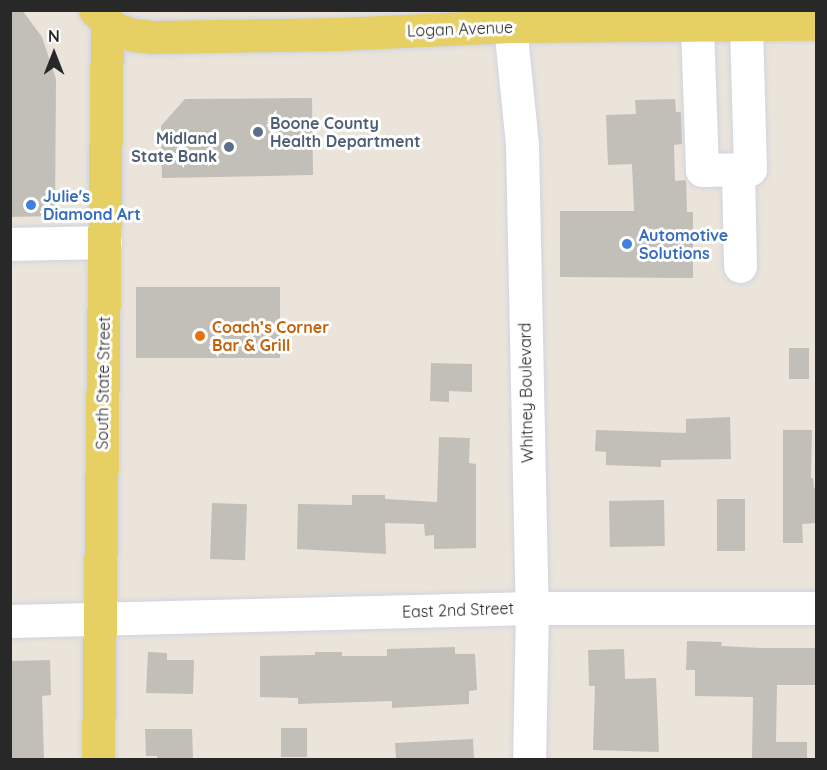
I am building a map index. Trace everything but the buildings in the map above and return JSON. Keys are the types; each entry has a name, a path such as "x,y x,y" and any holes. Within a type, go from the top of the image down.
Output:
{"main road":[{"name":"Logan Avenue","path":"101,17 115,29 133,35 152,37 339,34 509,16 816,24"},
{"name":"South State Street","path":"98,759 105,242 101,17"}],"street":[{"name":"Whitney Boulevard","path":"509,16 522,145 532,608 529,759"},
{"path":"725,22 750,169 702,170 725,22"},
{"path":"738,170 740,266"},
{"path":"10,244 105,242"},
{"name":"East 2nd Street","path":"10,621 532,608 816,608"}],"place":[{"name":"Boone County Health Department","path":"258,132"},
{"name":"Midland State Bank","path":"229,147"},
{"name":"Julie's Diamond Art","path":"31,205"},
{"name":"Automotive Solutions","path":"627,244"},
{"name":"Coach’s Corner Bar & Grill","path":"200,336"}]}
